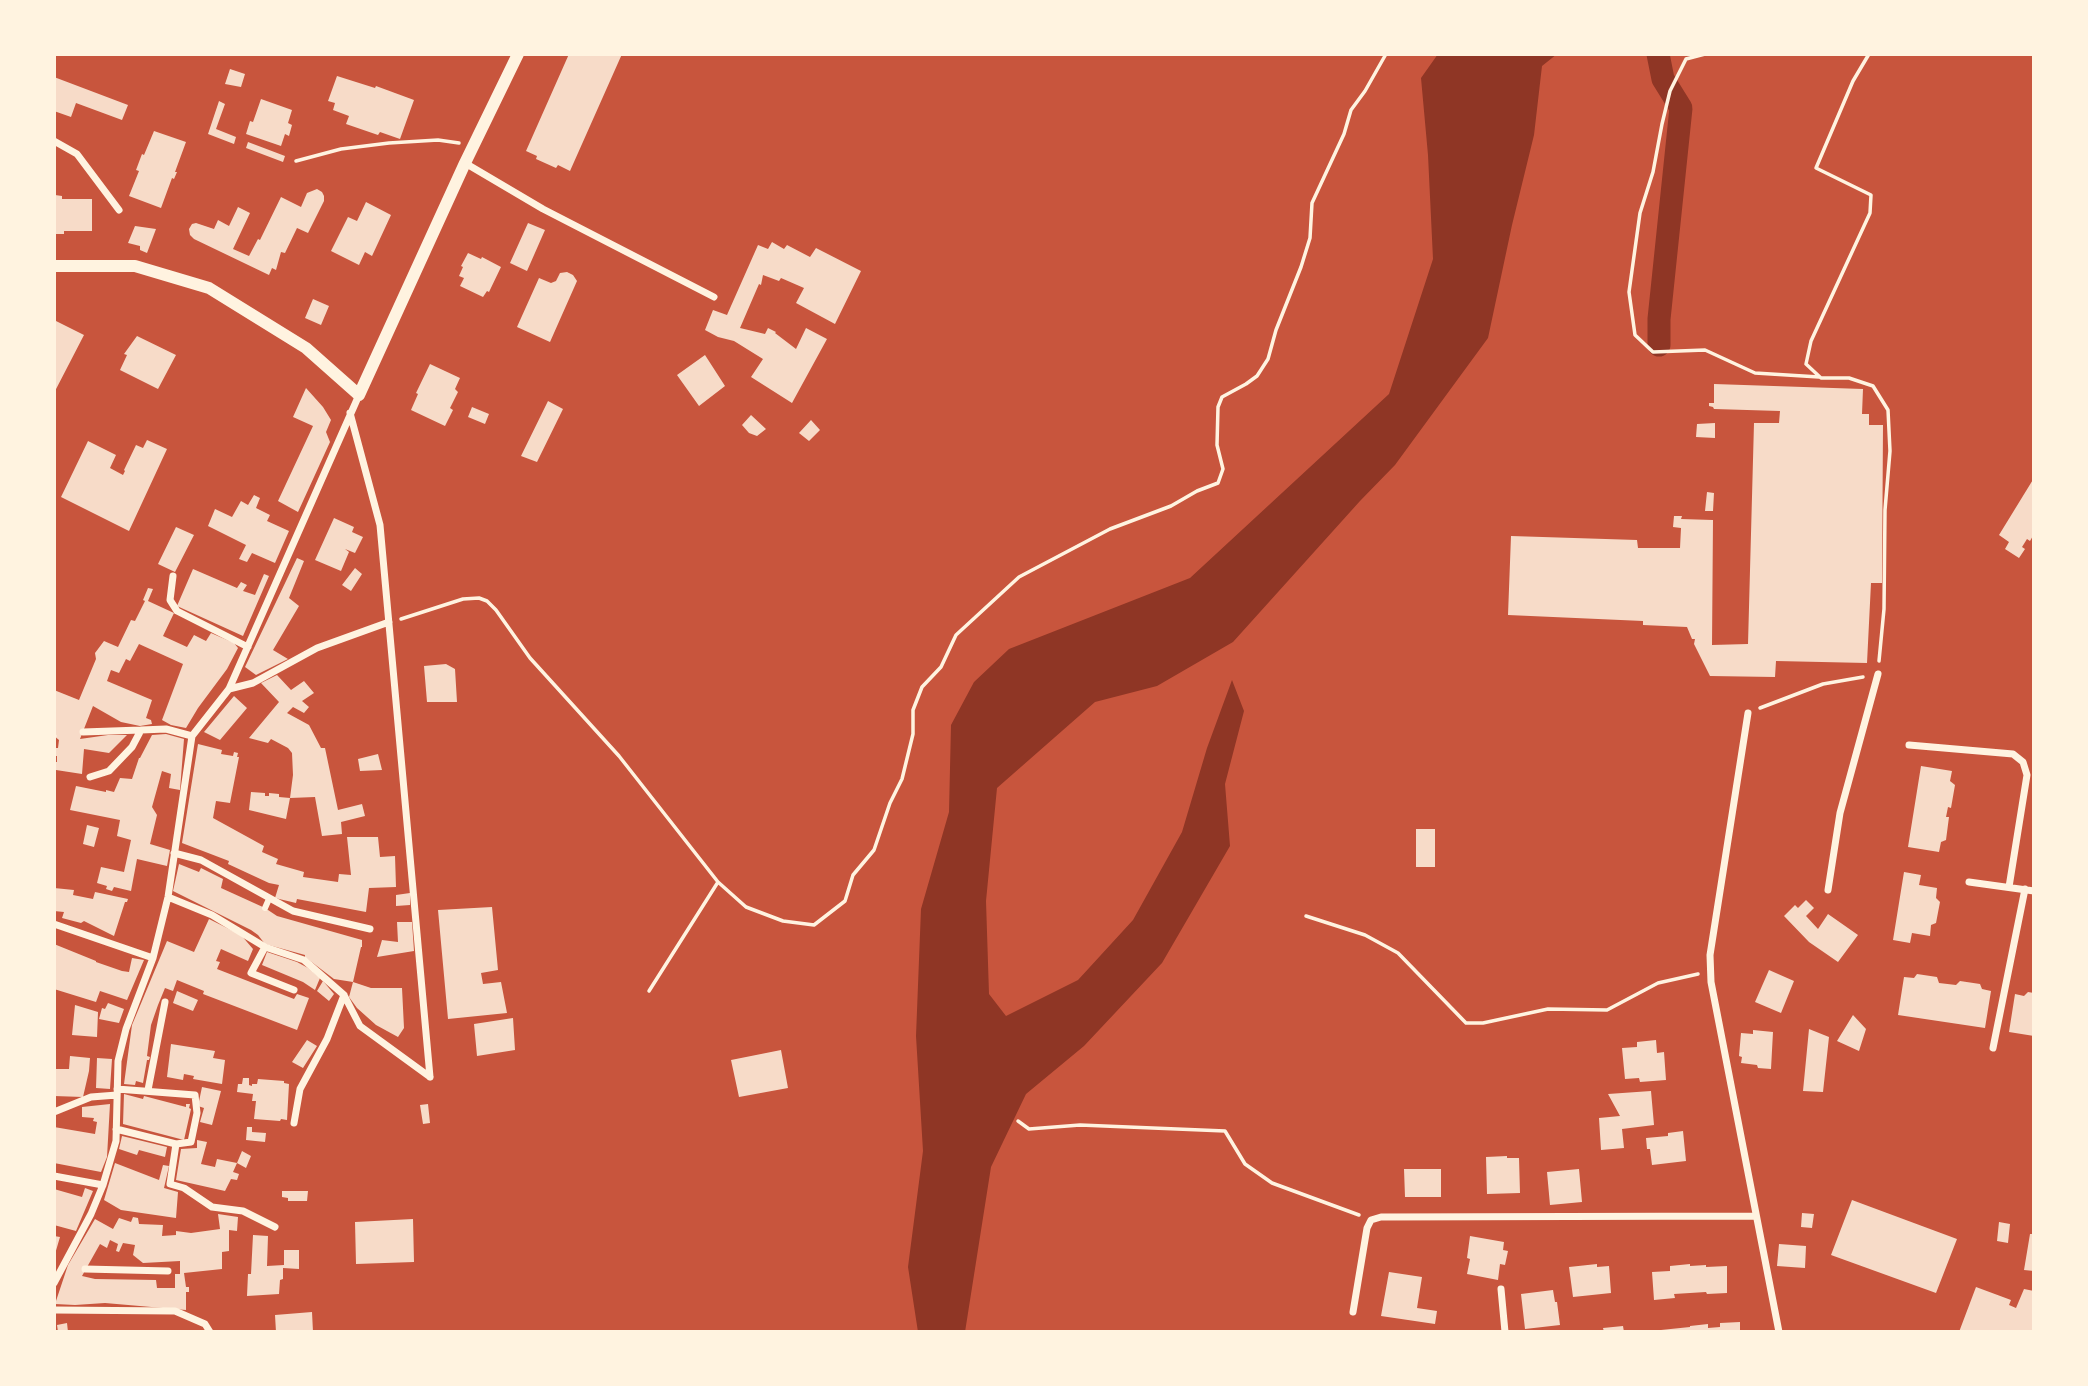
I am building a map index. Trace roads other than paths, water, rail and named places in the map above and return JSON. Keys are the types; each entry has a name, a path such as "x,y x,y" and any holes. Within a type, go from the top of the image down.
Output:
{"street":[{"path":"54,1283 65,1268 91,1214 116,1141 118,1061 126,1029 153,958 168,897 192,736 229,689 350,413 518,54"},
{"path":"54,141 77,154 119,210"},
{"path":"465,163 543,209 714,297"},
{"path":"54,266 135,266 209,288 306,348 359,395"},
{"path":"168,897 254,936 265,947 304,960 344,995 360,1026 430,1077 380,526 350,413"},
{"path":"173,576 170,600 177,611 248,647"},
{"path":"229,689 253,683 317,648 389,622"},
{"path":"1828,890 1840,813 1878,674"},
{"path":"1748,713 1714,927 1710,971 1779,1332"},
{"path":"83,732 166,729 192,736"},
{"path":"89,777 109,771 132,747 141,730"},
{"path":"1909,745 2013,754 2023,762 2028,775 2009,887"},
{"path":"174,853 201,860 293,911 370,929"},
{"path":"1969,882 2034,891"},
{"path":"1993,1048 2025,890"},
{"path":"265,908 269,900"},
{"path":"54,924 153,958"},
{"path":"265,947 251,973 294,990"},
{"path":"294,1123 300,1089 327,1039 344,995"},
{"path":"148,1090 165,1002"},
{"path":"54,1112 91,1097 117,1092 148,1090 195,1095 197,1112 191,1142 176,1144 116,1129"},
{"path":"176,1144 170,1184 184,1188 212,1207 243,1211 275,1227"},
{"path":"54,1176 103,1185"},
{"path":"1353,1312 1367,1228 1371,1220 1381,1217 1756,1216"},
{"path":"54,1267 65,1268"},
{"path":"85,1269 168,1271"},
{"path":"1501,1289 1505,1332"},
{"path":"54,1310 175,1311 205,1324 210,1332"}],"waterway":[{"path":"1658,54 1663,79 1681,108 1659,319 1659,345"}]}
